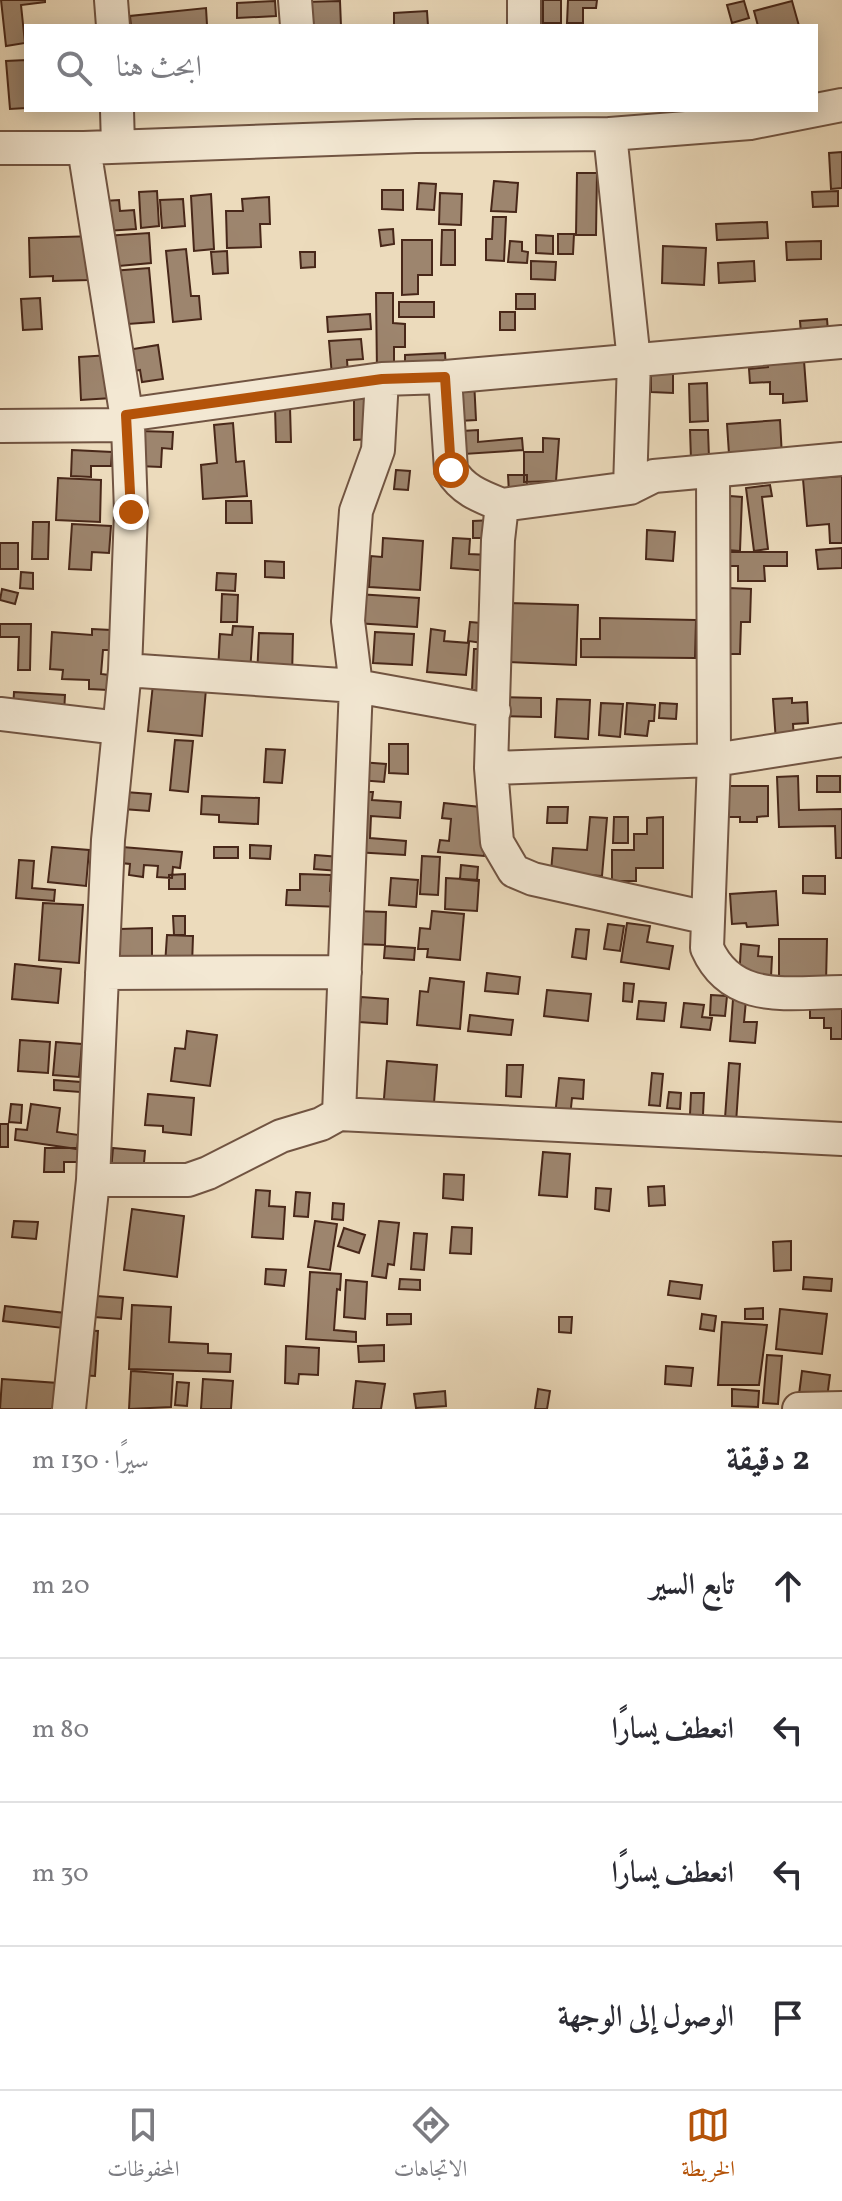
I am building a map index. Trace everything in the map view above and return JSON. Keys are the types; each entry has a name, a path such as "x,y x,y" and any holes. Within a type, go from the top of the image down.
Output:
{"street":[{"path":"111,0 113,24"},
{"path":"295,0 297,24"},
{"path":"524,0 524,24"},
{"path":"818,110 842,105"},
{"path":"117,112 118,146"},
{"path":"1,139 84,148 306,125 523,122 610,134 750,123 806,112"},
{"path":"610,134 634,361 630,488"},
{"path":"69,1409 93,1180 108,840 125,670 131,512 127,420 84,148"},
{"path":"0,426 127,420 382,379 445,377 842,342"},
{"path":"445,377 451,470 473,494 502,505 630,488 654,476 842,459"},
{"path":"339,1114 356,686 348,621 356,511 378,450 382,379"},
{"path":"713,471 714,760 707,948 720,973 745,987 768,992 842,992"},
{"path":"502,505 498,540 491,768 497,842 514,871 533,879 708,918"},
{"path":"125,670 356,686 494,711"},
{"path":"0,714 119,728"},
{"path":"491,768 714,760 842,740"},
{"path":"102,973 345,972"},
{"path":"93,1180 188,1180 281,1136 321,1124 339,1114 842,1139"},
{"path":"799,1409 842,1408"}],"building":[{"path":"1,0 45,0 21,5 24,43 6,46"},
{"path":"543,0 561,0 561,23 543,23"},
{"path":"568,0 597,0 596,8 583,8 583,23 567,23"},
{"path":"275,1 276,16 237,18 237,3"},
{"path":"340,1 341,24 304,24 304,2"},
{"path":"744,1 749,18 732,23 727,5"},
{"path":"792,1 798,24 757,24 754,11"},
{"path":"206,8 207,24 131,24 130,16"},
{"path":"427,11 428,24 394,24 394,13"},
{"path":"24,60 24,108 10,109 6,61"},
{"path":"842,152 842,188 831,189 829,153"},
{"path":"577,173 597,173 596,235 576,235"},
{"path":"494,181 518,183 516,212 491,211"},
{"path":"419,183 436,184 434,210 417,209"},
{"path":"382,190 403,190 403,210 382,209"},
{"path":"157,191 159,226 141,228 139,192"},
{"path":"838,191 838,206 813,207 812,192"},
{"path":"440,193 462,194 461,225 439,224"},
{"path":"211,194 214,249 194,251 191,196"},
{"path":"269,197 270,224 260,224 261,247 227,248 226,211 243,211 242,199"},
{"path":"183,199 185,226 162,228 160,200"},
{"path":"119,200 120,211 134,210 136,229 106,231 104,201"},
{"path":"493,217 506,217 504,261 486,260 486,239 492,239"},
{"path":"767,222 768,238 717,240 716,224"},
{"path":"393,229 394,244 381,246 379,230"},
{"path":"442,230 455,230 455,265 441,265"},
{"path":"149,233 151,263 108,267 105,236"},
{"path":"558,234 574,234 573,254 558,254"},
{"path":"536,235 553,236 553,254 536,253"},
{"path":"96,236 89,280 53,281 53,276 30,277 29,238"},
{"path":"402,240 432,240 432,275 418,275 418,294 402,295"},
{"path":"510,241 522,242 522,251 528,252 527,263 508,262"},
{"path":"821,241 821,259 787,260 786,242"},
{"path":"663,246 706,248 704,285 662,283"},
{"path":"186,249 191,296 199,296 201,319 173,322 166,251"},
{"path":"227,251 228,273 213,274 211,252"},
{"path":"300,252 315,252 315,267 301,268"},
{"path":"531,261 556,262 555,280 531,279"},
{"path":"754,261 755,281 719,283 718,263"},
{"path":"149,268 154,322 128,324 126,308 115,309 112,271"},
{"path":"376,293 393,293 393,323 405,324 405,347 394,347 394,371 377,371"},
{"path":"516,294 535,294 535,309 516,309"},
{"path":"40,298 42,329 23,330 21,299"},
{"path":"399,302 434,302 434,317 399,317"},
{"path":"500,312 515,312 515,330 500,330"},
{"path":"370,314 371,329 328,332 327,317"},
{"path":"827,319 828,331 801,333 800,321"},
{"path":"361,339 363,359 347,360 348,374 332,376 329,341"},
{"path":"158,345 163,379 142,382 140,370 123,373 121,351"},
{"path":"803,347 807,401 783,403 783,394 770,394 770,382 750,383 749,369 768,367 768,358"},
{"path":"445,353 446,369 405,371 405,355"},
{"path":"110,355 112,398 81,400 79,357"},
{"path":"651,368 673,369 673,393 651,392"},
{"path":"474,380 476,420 459,421 458,381"},
{"path":"707,383 708,421 690,422 689,384"},
{"path":"354,398 372,398 373,439 354,440"},
{"path":"275,407 290,407 291,442 276,442"},
{"path":"780,420 782,457 729,454 727,424"},
{"path":"233,423 236,462 244,461 247,496 203,499 201,465 217,463 214,425"},
{"path":"478,430 478,442 522,438 523,450 464,454 462,431"},
{"path":"690,430 708,430 709,458 691,459"},
{"path":"139,431 173,432 172,449 162,448 161,467 138,466"},
{"path":"543,438 559,439 556,481 524,482 524,452 543,452"},
{"path":"72,450 112,452 111,466 91,466 91,477 71,476"},
{"path":"396,470 410,471 408,490 394,489"},
{"path":"508,475 527,475 527,492 509,493"},
{"path":"842,476 842,543 830,543 829,524 807,526 803,479"},
{"path":"58,478 101,480 100,522 56,520"},
{"path":"770,485 772,496 762,497 768,549 754,551 746,488"},
{"path":"730,496 742,497 740,551 727,550"},
{"path":"226,501 251,501 252,523 226,523"},
{"path":"493,520 493,538 473,538 473,521"},
{"path":"33,522 49,522 48,559 32,559"},
{"path":"72,524 111,526 109,553 92,552 91,570 69,569"},
{"path":"647,530 675,532 673,561 646,559"},
{"path":"383,538 423,541 420,590 369,587 371,556 382,557"},
{"path":"453,538 470,539 469,554 490,555 490,571 451,568"},
{"path":"0,543 18,543 18,569 0,569"},
{"path":"842,548 842,568 818,569 816,550"},
{"path":"728,552 787,552 787,566 764,566 765,581 738,581 738,566 728,566"},
{"path":"265,561 284,562 284,578 265,577"},
{"path":"21,572 33,573 33,589 20,588"},
{"path":"217,573 236,574 235,591 216,590"},
{"path":"729,588 751,589 750,622 741,622 740,654 727,654"},
{"path":"2,589 18,593 15,604 0,600"},
{"path":"222,594 238,595 237,622 221,622"},
{"path":"357,594 419,598 417,627 355,623"},
{"path":"509,603 578,605 576,665 506,662"},
{"path":"600,618 696,620 695,658 581,657 581,639 600,639"},
{"path":"470,622 492,624 490,644 468,641"},
{"path":"0,624 31,624 30,670 18,670 19,637 0,637"},
{"path":"233,626 253,627 250,673 218,671 220,634 232,635"},
{"path":"92,629 111,630 110,650 103,650 101,674 109,675 108,690 89,689 89,680 62,679 63,670 50,669 52,632 92,635"},
{"path":"431,629 445,631 444,641 469,643 466,675 427,672"},
{"path":"375,632 414,634 412,665 373,663"},
{"path":"259,633 293,634 292,678 257,677"},
{"path":"474,649 494,649 492,690 472,690"},
{"path":"153,684 206,689 202,736 148,731"},
{"path":"14,692 65,695 64,713 13,710"},
{"path":"503,697 541,698 541,717 503,716"},
{"path":"792,698 792,703 807,702 808,723 793,724 794,741 776,742 773,699"},
{"path":"557,699 590,700 588,739 555,737"},
{"path":"601,703 623,704 620,737 599,735"},
{"path":"627,703 655,705 654,721 649,721 647,736 625,734"},
{"path":"660,703 677,704 676,719 659,718"},
{"path":"175,740 193,741 188,792 170,790"},
{"path":"389,744 408,744 408,774 389,773"},
{"path":"266,749 285,750 282,783 264,782"},
{"path":"360,762 386,764 384,782 359,780"},
{"path":"798,776 799,810 842,809 842,858 836,858 835,826 779,827 777,777"},
{"path":"817,776 840,776 840,792 817,792"},
{"path":"723,786 768,786 768,816 757,817 757,822 740,822 740,817 723,817"},
{"path":"125,792 151,794 149,811 123,809"},
{"path":"358,792 373,792 372,800 401,802 400,818 371,816 370,838 406,841 405,855 354,852"},
{"path":"202,796 259,798 258,824 219,822 219,815 201,814"},
{"path":"444,803 489,808 484,856 438,852 440,840 449,841 451,819 442,818"},
{"path":"548,807 568,807 567,823 547,823"},
{"path":"590,817 607,818 602,876 551,872 553,848 587,850"},
{"path":"614,817 628,817 628,843 613,843"},
{"path":"663,817 663,868 636,868 636,881 612,881 612,850 634,850 634,834 647,834 647,818"},
{"path":"250,845 271,846 270,859 250,858"},
{"path":"52,847 89,850 86,886 48,882"},
{"path":"122,847 182,852 180,868 173,867 172,878 157,877 158,866 144,865 143,877 129,875 130,864 121,863"},
{"path":"214,847 238,847 238,858 214,858"},
{"path":"315,855 340,857 339,871 314,869"},
{"path":"422,856 440,857 438,895 420,894"},
{"path":"19,860 34,861 32,888 55,890 54,901 16,898"},
{"path":"461,865 478,867 477,881 460,879"},
{"path":"185,874 185,889 169,889 169,875"},
{"path":"300,874 331,875 330,891 342,891 342,907 286,905 287,890 300,890"},
{"path":"803,876 825,876 825,894 803,893"},
{"path":"391,878 418,880 416,907 389,905"},
{"path":"446,878 479,880 477,911 445,909"},
{"path":"776,891 778,925 747,927 746,923 732,924 730,894"},
{"path":"43,903 83,905 79,963 39,960"},
{"path":"354,911 386,912 385,945 353,944"},
{"path":"432,911 464,914 460,960 427,957 428,949 418,949 420,928 430,929"},
{"path":"173,916 185,916 185,935 174,935"},
{"path":"627,923 650,926 647,942 673,946 669,969 621,962"},
{"path":"608,924 624,926 620,951 604,949"},
{"path":"152,928 152,967 110,967 110,953 120,953 120,929"},
{"path":"576,929 589,930 586,959 572,957"},
{"path":"167,935 193,936 192,966 165,965"},
{"path":"779,939 827,939 826,983 779,982"},
{"path":"741,944 759,946 758,956 772,957 771,977 739,981"},
{"path":"385,946 415,948 414,960 384,958"},
{"path":"15,964 61,969 58,1003 12,999"},
{"path":"487,973 520,977 518,994 485,991"},
{"path":"430,978 464,982 460,1029 417,1025 420,991 428,992"},
{"path":"624,983 634,984 632,1002 623,1001"},
{"path":"547,990 591,994 588,1021 544,1016"},
{"path":"711,995 727,996 725,1016 710,1015"},
{"path":"361,997 388,999 387,1024 359,1022"},
{"path":"733,999 746,1000 744,1022 757,1022 755,1043 730,1041"},
{"path":"639,1001 666,1003 664,1021 637,1019"},
{"path":"810,1001 842,1001 842,1039 831,1039 831,1028 824,1028 824,1018 810,1018"},
{"path":"684,1003 704,1005 702,1017 712,1018 710,1030 681,1027"},
{"path":"470,1015 513,1020 511,1035 468,1031"},
{"path":"187,1031 217,1035 210,1086 171,1081 175,1048 185,1049"},
{"path":"20,1040 50,1042 48,1073 18,1071"},
{"path":"56,1042 82,1044 79,1077 53,1075"},
{"path":"387,1061 437,1065 432,1128 382,1123"},
{"path":"729,1063 740,1064 735,1138 725,1118"},
{"path":"507,1065 523,1065 521,1097 506,1096"},
{"path":"652,1073 663,1074 660,1106 649,1105"},
{"path":"559,1078 584,1080 583,1099 572,1098 570,1117 555,1116"},
{"path":"54,1080 81,1082 80,1092 54,1090"},
{"path":"669,1092 681,1093 680,1109 667,1108"},
{"path":"691,1093 704,1093 702,1137 689,1136"},
{"path":"148,1094 194,1098 191,1135 163,1132 163,1126 145,1125"},
{"path":"11,1104 22,1105 21,1123 9,1122"},
{"path":"31,1104 60,1108 57,1132 79,1135 77,1149 15,1140 16,1129 27,1130"},
{"path":"0,1124 8,1124 8,1147 0,1147"},
{"path":"45,1148 82,1148 82,1162 64,1162 64,1172 44,1172"},
{"path":"113,1148 145,1151 142,1186 110,1183"},
{"path":"543,1152 570,1154 567,1197 539,1195"},
{"path":"444,1174 464,1175 463,1200 443,1198"},
{"path":"664,1186 665,1205 649,1206 648,1187"},
{"path":"596,1188 611,1189 609,1211 595,1209"},
{"path":"256,1190 270,1191 269,1206 285,1207 283,1239 252,1237"},
{"path":"296,1192 310,1193 308,1217 294,1216"},
{"path":"333,1203 344,1204 343,1220 332,1219"},
{"path":"132,1209 184,1216 177,1277 124,1270"},
{"path":"14,1221 38,1222 36,1239 12,1237"},
{"path":"315,1221 337,1224 330,1270 308,1267"},
{"path":"379,1221 399,1223 394,1265 388,1264 386,1278 372,1276"},
{"path":"452,1227 472,1228 471,1254 450,1253"},
{"path":"344,1228 365,1235 359,1253 338,1246"},
{"path":"414,1233 427,1234 424,1270 411,1269"},
{"path":"791,1241 791,1270 774,1271 773,1242"},
{"path":"266,1269 286,1270 284,1286 265,1284"},
{"path":"310,1272 341,1274 334,1330 356,1332 356,1342 306,1339"},
{"path":"804,1277 832,1279 831,1291 803,1289"},
{"path":"400,1279 420,1280 420,1290 399,1289"},
{"path":"346,1280 367,1282 365,1319 344,1317"},
{"path":"670,1281 702,1285 700,1299 668,1295"},
{"path":"96,1296 123,1298 121,1319 94,1317"},
{"path":"132,1305 171,1307 169,1342 208,1344 208,1353 231,1354 230,1372 129,1369"},
{"path":"5,1306 65,1313 63,1328 3,1321"},
{"path":"763,1308 763,1319 745,1319 745,1309"},
{"path":"780,1309 827,1314 822,1354 776,1349"},
{"path":"387,1314 411,1314 411,1324 387,1325"},
{"path":"702,1314 716,1316 714,1331 700,1329"},
{"path":"559,1317 572,1317 571,1333 559,1332"},
{"path":"722,1322 767,1325 759,1385 718,1385"},
{"path":"80,1330 98,1331 95,1376 78,1375"},
{"path":"384,1345 384,1361 359,1362 358,1346"},
{"path":"286,1346 319,1348 318,1375 299,1374 298,1384 285,1383"},
{"path":"767,1355 782,1356 778,1404 763,1403"},
{"path":"666,1366 693,1368 691,1386 665,1384"},
{"path":"131,1371 173,1374 171,1407 129,1409"},
{"path":"802,1371 830,1375 826,1406 798,1402"},
{"path":"2,1379 58,1383 56,1409 0,1409"},
{"path":"203,1379 233,1381 231,1409 201,1409"},
{"path":"356,1381 385,1384 381,1409 353,1409"},
{"path":"177,1382 189,1383 187,1406 175,1405"},
{"path":"538,1389 550,1391 547,1409 535,1409"},
{"path":"732,1389 759,1391 758,1407 732,1406"},
{"path":"445,1391 446,1406 416,1408 414,1394"}],"route":[{"path":"131,512 126,415 382,379 445,377 451,470"}]}
